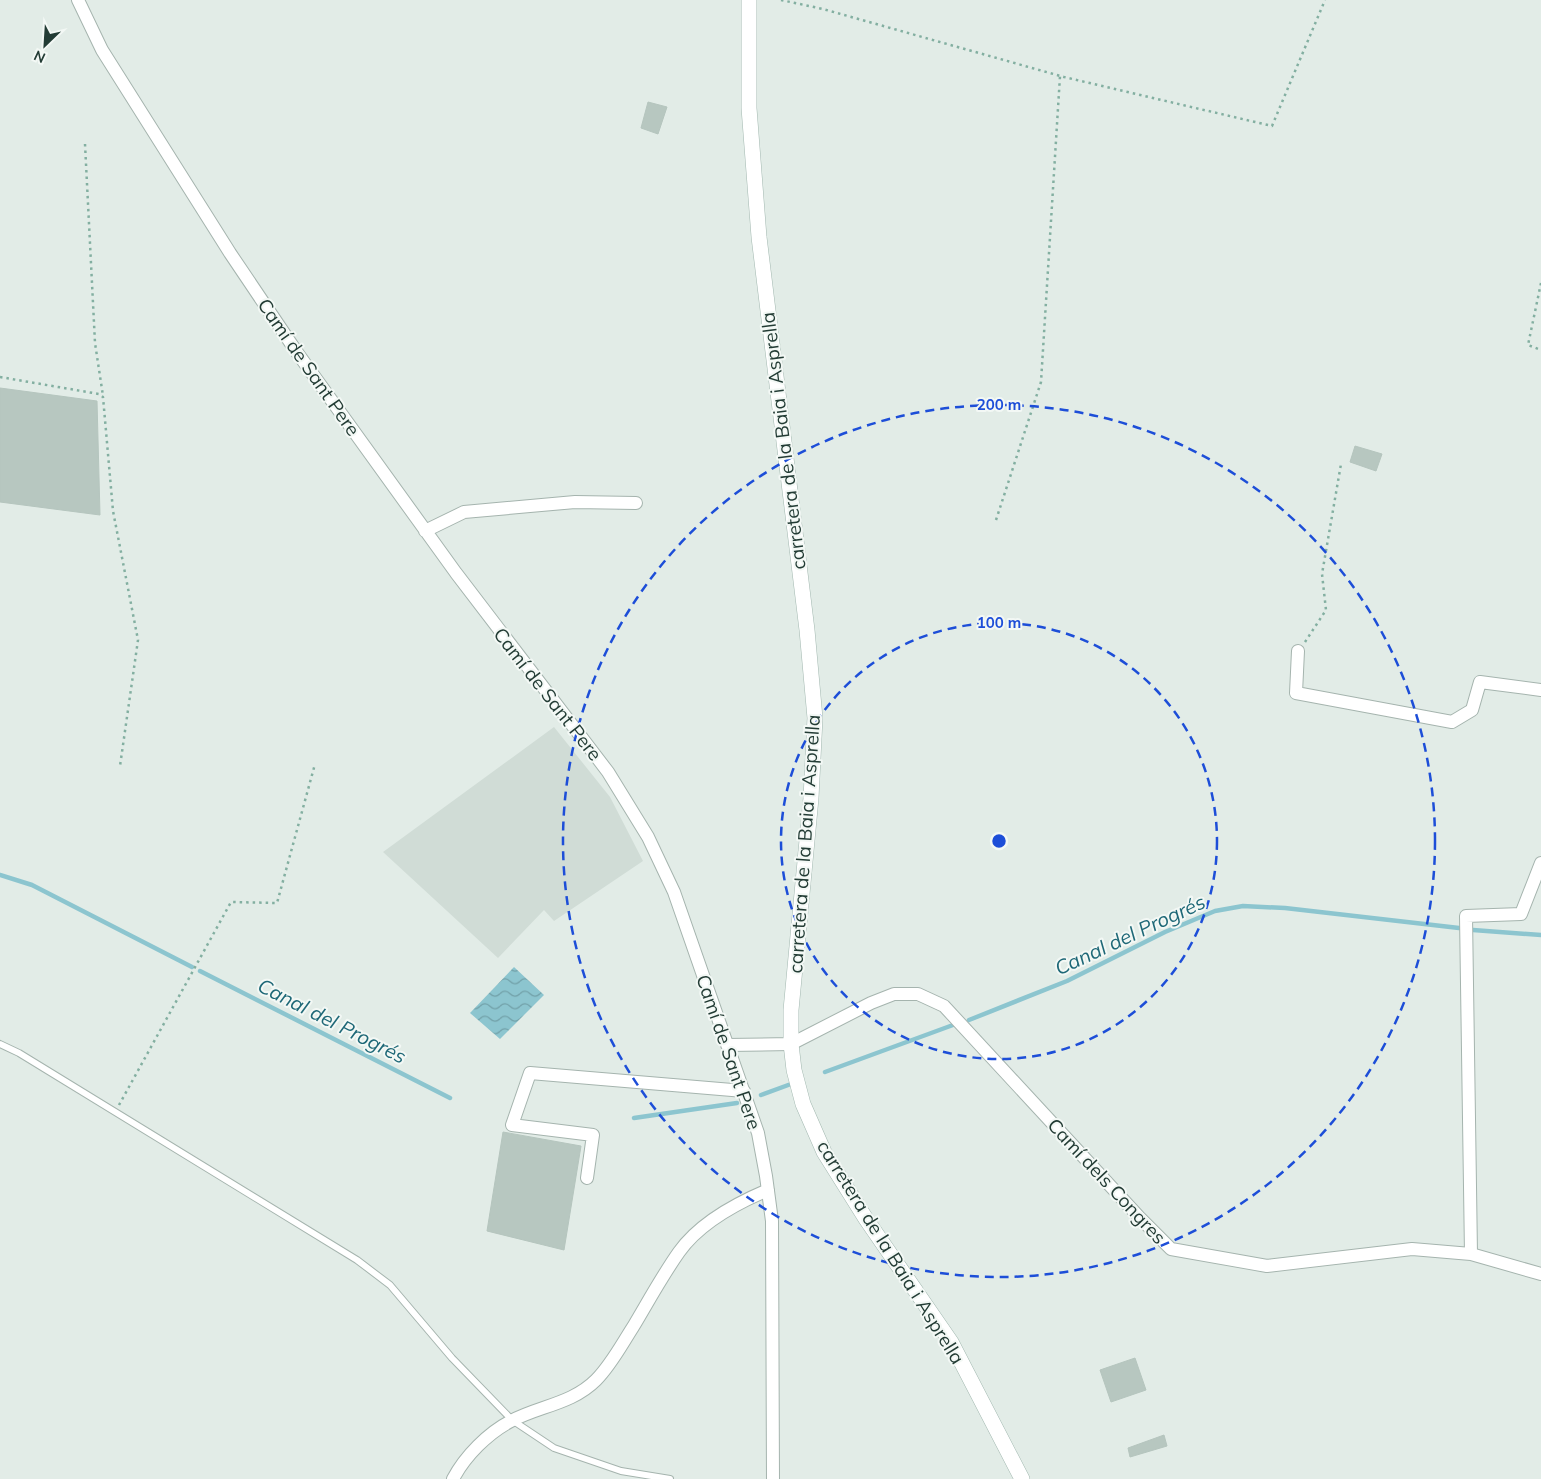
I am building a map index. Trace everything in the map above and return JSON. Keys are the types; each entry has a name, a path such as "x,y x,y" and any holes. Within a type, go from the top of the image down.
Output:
{"main road":[{"name":"carretera de la Baia i Asprella","path":"749,0 749,108 759,237 807,630 815,718 811,798 791,1010 791,1044 794,1070 802,1104 824,1152 866,1219 951,1342 1022,1479"}],"street":[{"name":"Camí de Sant Pere","path":"78,0 102,50 230,253 296,351 425,531 608,772 648,837 674,892 758,1133 768,1190 772,1221 774,1304 773,1479"},
{"path":"425,531 464,512 575,502 636,503"},
{"path":"1298,651 1296,693 1452,722 1472,710 1480,682 1541,690"},
{"path":"1471,1254 1466,916 1521,914 1541,863"},
{"name":"Camí dels Congres","path":"728,1045 791,1044 871,1003 894,994 918,994 944,1006 1140,1218 1171,1248 1267,1266 1412,1249 1471,1254 1541,1274"},
{"path":"587,1178 593,1135 512,1126 530,1073 744,1091"},
{"path":"453,1479 460,1465 494,1432 512,1420 571,1398 596,1380 621,1346 680,1251 707,1226 737,1204 768,1190"}],"lane":[{"path":"0,1044 19,1053 357,1260 390,1285 452,1358 512,1420 554,1448 622,1471 670,1479"}],"path":[{"path":"781,0 823,9 1060,76 1272,126 1325,0"},
{"path":"996,520 1041,382 1060,76"},
{"path":"85,144 96,343 113,511 138,640 120,766"},
{"path":"1541,283 1528,345 1541,350"},
{"path":"0,377 99,394 103,398"},
{"path":"1298,651 1326,610 1322,574 1341,464"},
{"path":"115,1112 231,902 277,903 315,764"}],"shaded area":[{"path":"554,727 610,797 643,861 554,921 544,910 498,958 383,852"}],"water":[{"path":"514,967 544,995 500,1039 470,1013"}],"building":[{"path":"648,102 667,107 658,134 641,128"},
{"path":"0,388 97,401 100,515 0,502"},
{"path":"1355,446 1382,454 1376,471 1350,462"},
{"path":"503,1132 581,1146 564,1250 487,1231"},
{"path":"1135,1358 1146,1390 1111,1402 1100,1370"},
{"path":"1164,1435 1167,1446 1130,1457 1128,1448"}],"waterway":[{"name":"Canal del Progrés","path":"0,875 32,885 192,967"},
{"name":"Canal del Progrés","path":"969,1020 1067,981 1165,932 1215,911 1243,906 1285,908 1459,928"},
{"name":"Canal del Progrés","path":"1473,930 1541,935"},
{"name":"Canal del Progrés","path":"200,971 450,1098"},
{"name":"Canal del Progrés","path":"825,1072 953,1025"},
{"name":"Canal del Progrés","path":"761,1095 791,1084"},
{"name":"Canal del Progrés","path":"634,1118 737,1103"}]}
